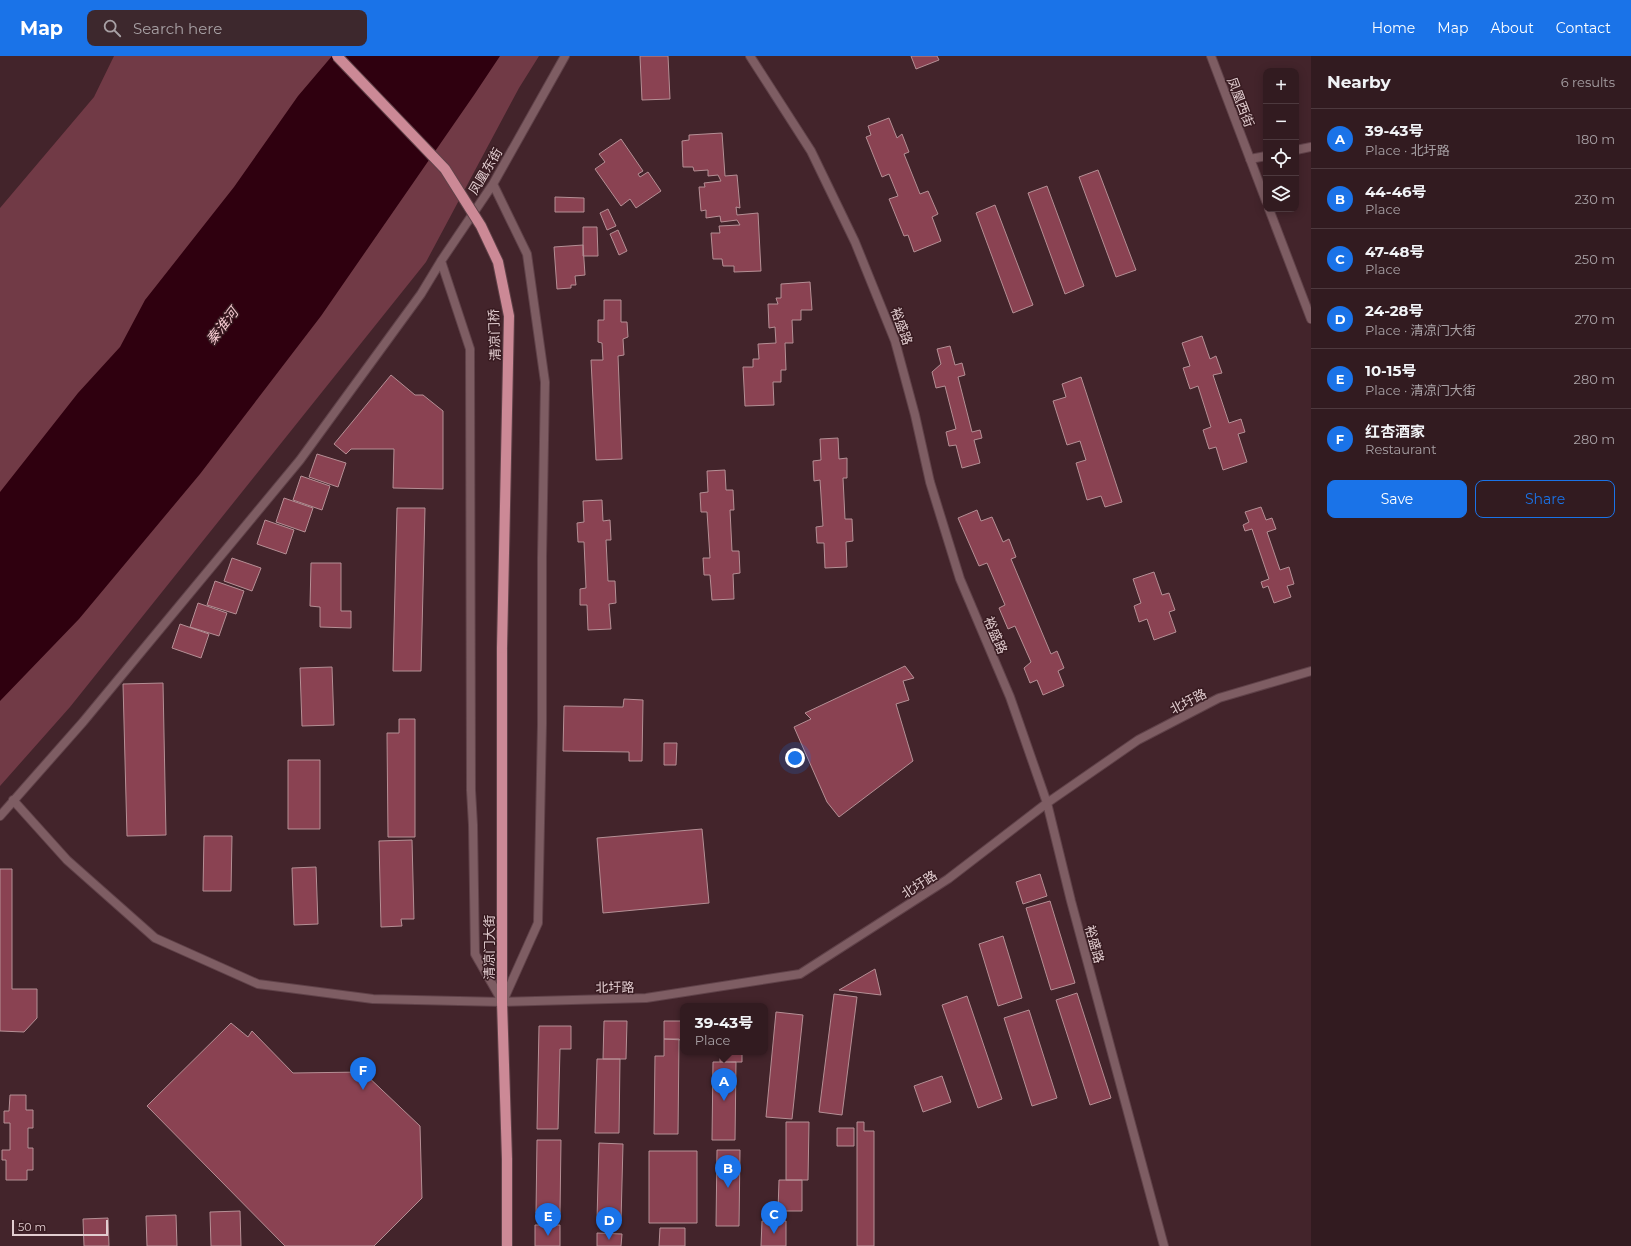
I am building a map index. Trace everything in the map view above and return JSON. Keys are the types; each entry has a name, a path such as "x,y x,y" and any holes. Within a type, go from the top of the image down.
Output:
{"main road":[{"name":"清凉门桥","path":"337,56 445,168 481,226 498,262 509,316 502,648"},
{"name":"清凉门大街","path":"502,648 502,1002 507,1159 507,1246"}],"street":[{"name":"凤凰东街","path":"0,816 83,722 300,460 421,294 441,261 493,184 565,56"},
{"name":"裕盛路","path":"750,56 811,151 855,242 895,341 916,415 930,482 960,578 1010,697 1047,803 1073,909 1164,1246"},
{"name":"凤凰西街","path":"1211,56 1263,193"},
{"path":"1299,149 1311,146"},
{"path":"1250,159 1263,157"},
{"path":"493,184 527,254 545,382 542,558 542,724 538,922 502,1002"},
{"path":"1270,212 1311,319"},
{"path":"441,261 470,349 471,790 475,954 502,1002"},
{"name":"北圩路","path":"14,800 67,860 155,938 258,984 373,1000 502,1002 646,998 800,974 948,879 1047,803 1138,740 1219,698 1311,671"}],"shaded area":[{"path":"114,56 539,56 519,88 426,262 70,707 0,786 0,208 94,97"}],"water":[{"name":"秦淮河","path":"332,56 500,56 321,316 200,474 79,619 0,701 0,492 78,393 120,347 145,300 234,187 298,96"}],"building":[{"path":"640,56 668,56 670,99 642,100"},
{"path":"911,56 937,56 939,60 916,69"},
{"path":"889,118 897,138 902,134 909,152 904,154 920,194 928,191 938,214 932,217 941,241 914,252 908,235 904,236 889,199 898,196 889,174 882,177 866,137 871,135 868,126"},
{"path":"722,133 725,176 737,175 740,208 736,207 737,215 758,213 761,271 734,272 734,266 723,266 722,259 713,259 711,233 720,233 719,226 740,225 737,220 721,222 720,216 706,218 706,210 701,211 699,187 705,187 704,183 721,181 718,175 708,176 708,170 694,171 693,167 683,167 682,141 689,140 689,135"},
{"path":"621,139 643,171 638,174 640,177 648,172 661,191 636,208 630,199 621,206 595,169 605,162 599,154"},
{"path":"1098,170 1136,270 1116,277 1079,177"},
{"path":"1047,186 1084,286 1065,294 1028,193"},
{"path":"555,197 584,198 584,212 555,212"},
{"path":"995,205 1033,305 1013,313 976,213"},
{"path":"608,209 616,226 607,230 600,213"},
{"path":"583,227 597,227 598,256 583,256"},
{"path":"618,230 627,251 619,255 610,234"},
{"path":"583,245 585,275 575,276 576,285 571,285 571,288 557,289 554,247"},
{"path":"810,282 812,310 801,310 801,320 792,320 793,343 785,343 786,370 781,370 781,382 773,382 774,405 745,406 743,367 753,367 753,359 759,359 758,344 776,343 775,327 769,328 768,304 778,304 776,298 781,298 781,284"},
{"path":"604,300 621,300 621,322 627,322 628,337 623,339 624,355 618,356 622,459 596,460 591,360 603,360 602,343 598,342 598,320 604,320"},
{"path":"1202,336 1210,359 1216,356 1222,373 1213,375 1229,423 1241,419 1245,432 1238,434 1247,462 1223,470 1216,447 1209,449 1203,430 1211,427 1198,386 1190,389 1183,368 1190,366 1182,343"},
{"path":"950,346 955,365 962,363 965,375 958,377 972,432 980,430 982,438 974,440 980,463 962,468 956,445 949,446 946,432 956,429 945,386 936,388 932,372 941,364 937,349"},
{"path":"391,375 415,395 423,395 443,411 443,489 393,488 394,449 351,449 346,454 334,444"},
{"path":"1081,377 1122,502 1105,507 1101,496 1087,500 1076,463 1086,460 1080,441 1067,445 1053,401 1066,397 1062,384"},
{"path":"838,438 839,459 847,458 847,478 843,478 845,519 852,519 853,541 846,542 847,567 825,568 824,543 817,543 816,527 823,526 820,480 814,481 813,461 821,460 820,439"},
{"path":"317,454 346,463 338,487 309,477"},
{"path":"725,470 726,490 733,490 734,510 730,510 732,551 739,551 740,573 733,574 734,599 712,600 710,575 704,575 703,558 710,558 707,512 701,512 700,493 708,492 707,471"},
{"path":"301,476 330,486 322,510 293,500"},
{"path":"284,498 313,508 305,532 276,522"},
{"path":"602,500 603,521 610,520 611,540 606,540 608,581 615,581 616,603 609,604 611,629 588,630 587,605 580,605 580,589 586,588 584,542 578,542 577,523 584,522 583,501"},
{"path":"1261,507 1266,520 1272,518 1276,529 1267,532 1280,570 1289,567 1294,584 1287,586 1291,597 1274,603 1268,586 1263,588 1261,582 1269,579 1252,529 1245,531 1243,525 1249,522 1245,512"},
{"path":"397,508 425,508 421,671 393,671"},
{"path":"977,510 981,521 992,517 1003,542 1009,539 1016,557 1011,559 1051,654 1057,651 1064,668 1058,671 1064,686 1043,695 1037,680 1030,683 1024,668 1031,662 1015,626 1008,629 999,608 1005,605 987,563 979,566 958,518"},
{"path":"265,520 294,530 286,554 257,544"},
{"path":"232,558 261,568 252,591 224,581"},
{"path":"311,563 341,563 341,611 351,611 351,628 320,627 320,607 310,606"},
{"path":"1154,572 1162,595 1169,593 1175,610 1169,612 1176,632 1154,640 1147,619 1139,622 1134,606 1141,603 1133,579"},
{"path":"215,581 244,591 236,614 207,605"},
{"path":"198,603 227,613 219,636 190,627"},
{"path":"180,624 209,634 201,658 172,648"},
{"path":"905,666 914,678 903,681 909,700 896,704 913,761 839,817 827,802 794,727 811,719 805,713"},
{"path":"332,667 334,725 302,726 300,668"},
{"path":"163,683 166,835 127,836 123,684"},
{"path":"624,699 643,700 642,761 629,761 629,752 563,751 564,706 623,707"},
{"path":"399,719 415,719 415,837 388,837 387,733 399,733"},
{"path":"664,743 677,743 676,765 664,765"},
{"path":"288,760 320,760 320,829 288,829"},
{"path":"702,829 709,903 603,913 597,838"},
{"path":"204,836 232,836 231,891 203,891"},
{"path":"412,840 414,919 401,919 402,926 381,927 379,841"},
{"path":"316,867 318,924 294,925 292,868"},
{"path":"0,869 12,869 12,989 37,989 37,1018 24,1032 0,1031"},
{"path":"1040,874 1047,896 1023,904 1016,882"},
{"path":"1050,901 1075,983 1051,990 1026,908"},
{"path":"1003,936 1022,998 998,1006 979,944"},
{"path":"875,969 881,995 839,990"},
{"path":"1077,993 1111,1098 1090,1105 1056,1000"},
{"path":"834,994 857,997 842,1115 819,1112"},
{"path":"967,996 1002,1099 978,1108 942,1005"},
{"path":"1029,1010 1057,1098 1032,1106 1004,1018"},
{"path":"776,1012 803,1015 792,1119 766,1117"},
{"path":"604,1021 627,1021 626,1059 603,1059"},
{"path":"664,1021 680,1021 680,1040 664,1039"},
{"path":"231,1023 248,1037 252,1031 293,1073 363,1072 420,1126 422,1198 374,1246 285,1246 147,1106"},
{"path":"539,1026 571,1026 571,1049 560,1049 558,1129 537,1129"},
{"path":"664,1039 679,1039 678,1134 654,1134 655,1056 664,1056"},
{"path":"720,1055 742,1055 742,1062 720,1062"},
{"path":"597,1059 620,1059 619,1133 595,1133"},
{"path":"713,1062 736,1062 735,1140 712,1140"},
{"path":"942,1076 951,1102 923,1112 914,1086"},
{"path":"10,1095 26,1095 26,1110 33,1110 33,1128 28,1128 28,1148 33,1148 33,1170 27,1170 27,1180 6,1180 6,1160 2,1160 2,1150 10,1150 10,1123 4,1123 4,1111 9,1111"},
{"path":"786,1122 809,1122 808,1180 786,1180"},
{"path":"857,1122 864,1122 864,1131 874,1131 874,1246 857,1246"},
{"path":"837,1128 854,1128 854,1146 837,1146"},
{"path":"537,1140 561,1140 560,1213 536,1213"},
{"path":"599,1143 623,1144 621,1221 597,1220"},
{"path":"717,1150 740,1150 739,1226 716,1226"},
{"path":"649,1151 697,1151 697,1223 649,1223"},
{"path":"779,1180 802,1180 802,1211 778,1211"},
{"path":"240,1211 241,1246 211,1246 210,1212"},
{"path":"176,1215 177,1246 147,1246 146,1216"},
{"path":"108,1218 109,1246 84,1246 83,1219"},
{"path":"762,1221 786,1221 786,1246 761,1246"},
{"path":"535,1225 560,1225 560,1246 535,1246"},
{"path":"660,1228 685,1228 685,1246 659,1246"},
{"path":"597,1233 622,1234 621,1246 597,1246"}],"place":[{"name":"红杏酒家","path":"363,1090"},
{"name":"39-43号","path":"724,1101"},
{"name":"44-46号","path":"728,1188"},
{"name":"47-48号","path":"774,1234"},
{"name":"10-15号","path":"548,1236"},
{"name":"24-28号","path":"609,1240"}]}
